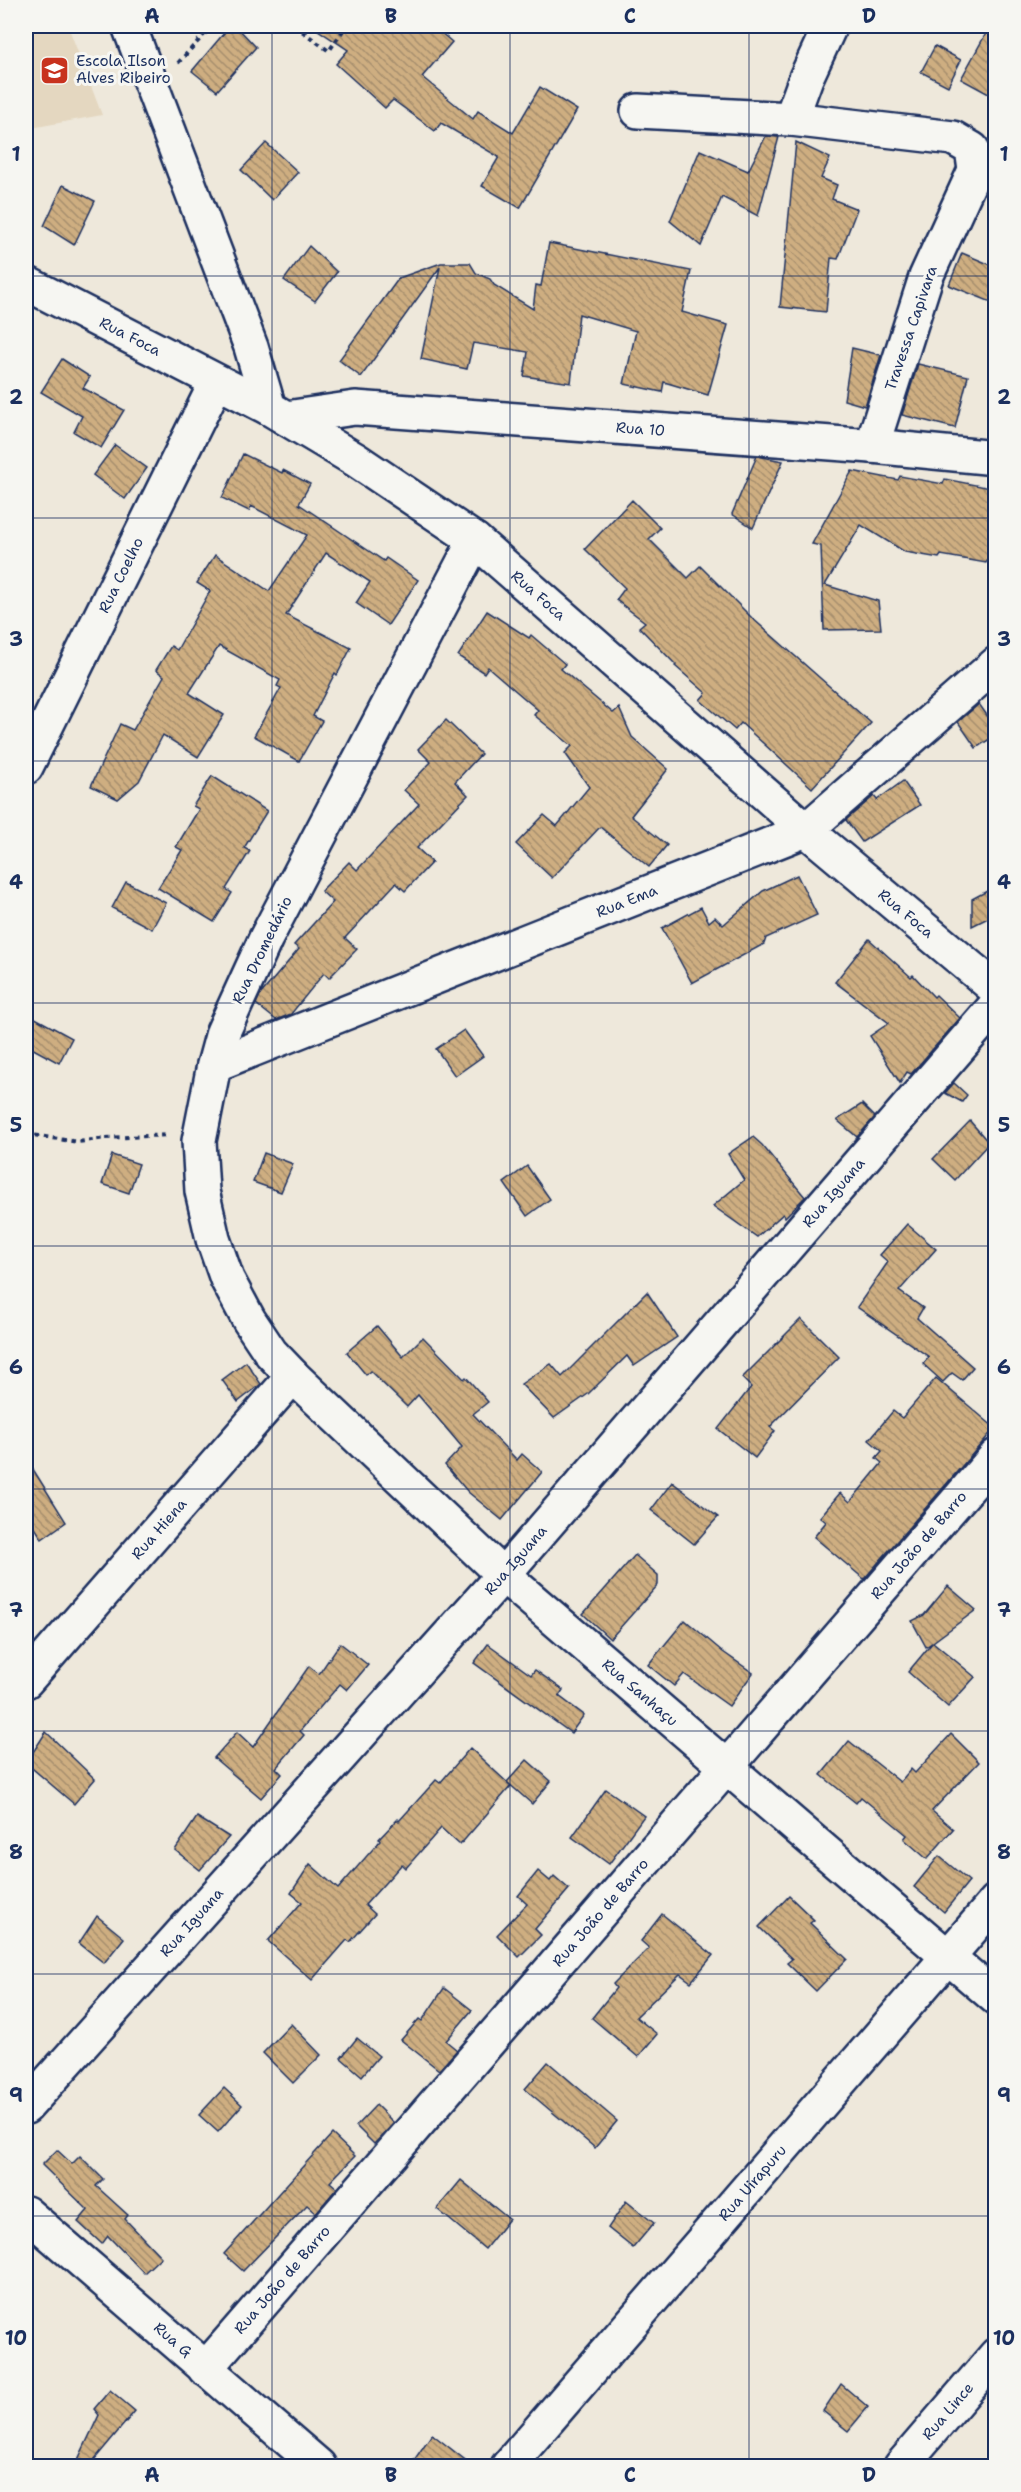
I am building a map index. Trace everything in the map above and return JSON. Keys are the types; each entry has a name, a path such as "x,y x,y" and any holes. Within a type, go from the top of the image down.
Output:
{"street":[{"path":"129,26 278,413"},
{"path":"791,119 806,78 830,26"},
{"name":"Travessa Capivara","path":"638,111 791,119 953,138 972,149 975,170 926,278 872,446"},
{"name":"Rua Foca","path":"26,283 278,413 356,460 475,540 806,831 996,989"},
{"name":"Rua Coelho","path":"26,767 216,383"},
{"name":"Rua 10","path":"278,413 355,408 872,446 996,458"},
{"name":"Rua Dromedário","path":"293,1376 271,1353 249,1320 227,1279 213,1239 202,1191 199,1141 214,1065 223,1032 266,938 475,540"},
{"name":"Rua Ema","path":"214,1065 806,831 996,664"},
{"name":"Rua Iguana","path":"26,2107 503,1575 996,1005"},
{"name":"Rua Sanhaçu","path":"293,1376 503,1575 996,1998"},
{"name":"Rua Hiena","path":"26,1681 293,1376"},
{"name":"Rua João de Barro","path":"205,2369 725,1766 996,1456"},
{"name":"Rua Uirapuru","path":"508,2466 996,1901"},
{"name":"Rua G","path":"26,2213 319,2466"},
{"name":"Rua Lince","path":"901,2466 996,2355"}],"path":[{"path":"154,90 212,26"},
{"path":"295,26 328,51 346,26"},
{"path":"26,1134 78,1142 165,1134 199,1141"}],"shaded area":[{"name":"Escola Ilson Alves Ribeiro","path":"26,26 68,26 102,115 26,129"}],"building":[{"path":"230,26 236,26 256,47 217,91 192,71"},
{"path":"312,26 433,26 452,42 422,77 473,119 478,111 513,133 540,87 577,110 520,208 482,186 499,157 441,123 435,131 393,100 385,108 336,64 348,50"},
{"path":"990,26 996,26 996,98 961,79"},
{"path":"935,46 961,60 948,86 921,72"},
{"path":"766,136 779,137 758,216 722,197 701,246 670,221 700,150 748,171"},
{"path":"796,142 830,158 821,178 837,185 832,199 857,209 838,259 831,258 826,312 780,307"},
{"path":"266,143 298,172 272,200 241,170"},
{"path":"63,185 95,201 74,245 44,226"},
{"path":"549,243 691,271 682,312 728,325 708,395 664,382 662,392 624,384 636,331 579,314 571,383 524,376 528,352 473,343 467,369 421,359 440,267 361,377 339,360 399,278 441,263 470,263 476,273 490,279 494,285 533,309 536,285 541,286"},
{"path":"309,246 337,272 315,301 284,280"},
{"path":"962,253 996,267 996,304 949,285"},
{"path":"852,348 881,355 865,406 844,400"},
{"path":"62,359 90,377 83,388 124,410 101,448 74,432 82,416 41,392"},
{"path":"918,364 968,376 955,428 902,415"},
{"path":"115,445 147,468 125,499 93,475"},
{"path":"243,454 310,484 299,504 384,561 386,558 418,580 388,625 356,603 370,582 326,553 286,615 351,648 313,716 322,721 299,761 254,736 281,688 277,686 280,680 219,646 189,693 224,715 198,757 163,735 139,781 118,799 91,786 120,724 133,730 164,676 156,670 171,646 177,650 210,591 197,583 215,555 269,591 307,535 251,506 249,511 222,498"},
{"path":"757,456 783,461 753,528 732,514"},
{"path":"852,471 898,480 900,476 943,484 945,479 996,489 996,547 986,563 941,555 939,558 905,552 861,525 825,585 878,601 881,629 824,630 821,546 812,544"},
{"path":"632,500 660,528 649,539 688,578 700,566 752,618 871,723 812,788 741,723 735,730 700,700 706,693 675,666 639,627 645,622 616,600 625,588 585,549"},
{"path":"487,611 529,638 531,635 565,664 561,669 613,713 619,708 632,737 668,769 631,816 667,845 649,867 600,827 552,878 516,844 544,815 557,826 589,787 565,753 572,746 534,715 538,710 488,667 484,673 458,656"},
{"path":"979,704 996,728 996,735 976,748 958,722"},
{"path":"446,720 481,754 455,782 468,795 417,848 432,862 405,891 396,883 345,938 357,949 329,978 324,973 291,1014 276,1020 256,1004 260,995 299,949 294,945 333,902 321,891 349,862 357,870 419,804 404,790 431,762 418,749"},
{"path":"212,776 267,811 244,848 250,851 226,889 232,893 214,922 158,888 182,850 176,847 199,809 193,806"},
{"path":"903,781 920,805 862,842 846,820 874,796 877,800"},
{"path":"797,875 817,915 766,938 764,944 692,983 662,928 701,907 709,922 715,917 723,925 763,891"},
{"path":"126,882 166,903 152,929 112,908"},
{"path":"989,890 996,902 996,914 972,926 972,899"},
{"path":"869,939 960,1018 911,1074 907,1072 900,1083 870,1036 889,1023 835,982"},
{"path":"26,1013 72,1038 59,1063 26,1045"},
{"path":"464,1030 483,1056 455,1076 436,1049"},
{"path":"954,1083 967,1095 962,1102 945,1093"},
{"path":"862,1104 875,1117 857,1137 837,1120"},
{"path":"970,1121 989,1143 955,1180 933,1159"},
{"path":"753,1137 805,1197 785,1217 783,1214 757,1237 713,1206 744,1180 728,1154"},
{"path":"264,1153 293,1164 281,1192 253,1182"},
{"path":"112,1155 139,1164 129,1193 102,1184"},
{"path":"527,1166 550,1199 527,1216 504,1183"},
{"path":"907,1224 936,1249 899,1291 923,1308 917,1318 973,1367 962,1380 952,1373 943,1382 923,1364 929,1357 857,1307 888,1262 880,1255"},
{"path":"647,1292 677,1337 634,1366 627,1356 588,1394 554,1418 521,1384 551,1364 562,1377"},
{"path":"801,1319 839,1357 770,1427 775,1431 755,1458 718,1429 751,1387 742,1378"},
{"path":"377,1326 403,1357 423,1337 464,1379 466,1377 488,1402 473,1414 517,1460 522,1454 542,1472 502,1520 468,1492 445,1465 462,1447 418,1395 407,1407 370,1371 366,1375 347,1352"},
{"path":"246,1362 261,1384 238,1402 222,1380"},
{"path":"936,1378 995,1428 864,1579 814,1537 826,1522 820,1517 840,1493 850,1502 882,1463 876,1458 882,1451 869,1440 893,1411 902,1418"},
{"path":"26,1458 66,1522 42,1539 26,1513"},
{"path":"672,1482 718,1517 694,1544 651,1510"},
{"path":"635,1555 658,1575 658,1585 610,1639 583,1614"},
{"path":"948,1586 976,1610 926,1647 912,1621 924,1615"},
{"path":"685,1620 723,1652 753,1673 729,1706 684,1674 674,1686 648,1665"},
{"path":"933,1642 975,1677 948,1707 908,1672"},
{"path":"340,1643 368,1665 347,1690 340,1684 300,1731 304,1735 276,1768 282,1774 261,1798 214,1758 237,1732 253,1747 309,1666 319,1674"},
{"path":"488,1644 531,1675 535,1670 563,1690 559,1696 584,1715 571,1733 474,1663"},
{"path":"46,1732 95,1779 74,1804 26,1763"},
{"path":"951,1734 979,1762 932,1811 953,1829 927,1859 904,1839 907,1835 861,1797 856,1803 821,1775 849,1741 900,1782 911,1769 915,1773"},
{"path":"470,1748 511,1786 460,1845 441,1828 406,1868 402,1864 365,1905 375,1914 350,1942 347,1940 312,1980 268,1941 302,1902 291,1893 310,1864 338,1889 380,1841 379,1839 398,1819 399,1821 436,1780 440,1783"},
{"path":"527,1760 551,1781 532,1804 507,1782"},
{"path":"606,1789 644,1816 609,1864 572,1837"},
{"path":"197,1817 229,1837 200,1870 175,1850"},
{"path":"939,1856 969,1881 944,1912 914,1887"},
{"path":"538,1871 550,1881 554,1876 569,1889 535,1929 541,1935 519,1957 497,1935 527,1904 518,1896"},
{"path":"789,1896 814,1920 810,1923 847,1959 816,1991 787,1963 792,1959 759,1927"},
{"path":"662,1914 713,1955 691,1982 680,1974 636,2017 657,2034 638,2057 592,2018 616,1988 613,1984 649,1948 641,1941"},
{"path":"97,1916 124,1938 104,1963 79,1943"},
{"path":"444,1988 472,2010 446,2041 457,2050 439,2070 401,2040 419,2019 422,2021"},
{"path":"291,2024 321,2055 293,2083 263,2053"},
{"path":"357,2038 379,2056 362,2076 341,2058"},
{"path":"548,2062 617,2121 595,2148 525,2089"},
{"path":"224,2088 242,2105 218,2132 199,2115"},
{"path":"376,2105 394,2123 374,2144 356,2126"},
{"path":"332,2134 355,2156 330,2182 337,2188 316,2213 307,2205 243,2271 224,2254"},
{"path":"57,2150 72,2164 80,2156 103,2179 96,2186 128,2215 125,2219 161,2257 144,2273 108,2236 102,2244 78,2222 88,2210 42,2165"},
{"path":"461,2180 509,2219 485,2249 437,2209"},
{"path":"626,2201 654,2223 633,2248 608,2228"},
{"path":"841,2384 868,2407 848,2431 823,2411"},
{"path":"110,2390 135,2411 89,2466 75,2466 99,2415 94,2409"},
{"path":"432,2434 473,2466 410,2466"}],"place":[{"name":"Escola Ilson Alves Ribeiro","path":"55,70"}]}
